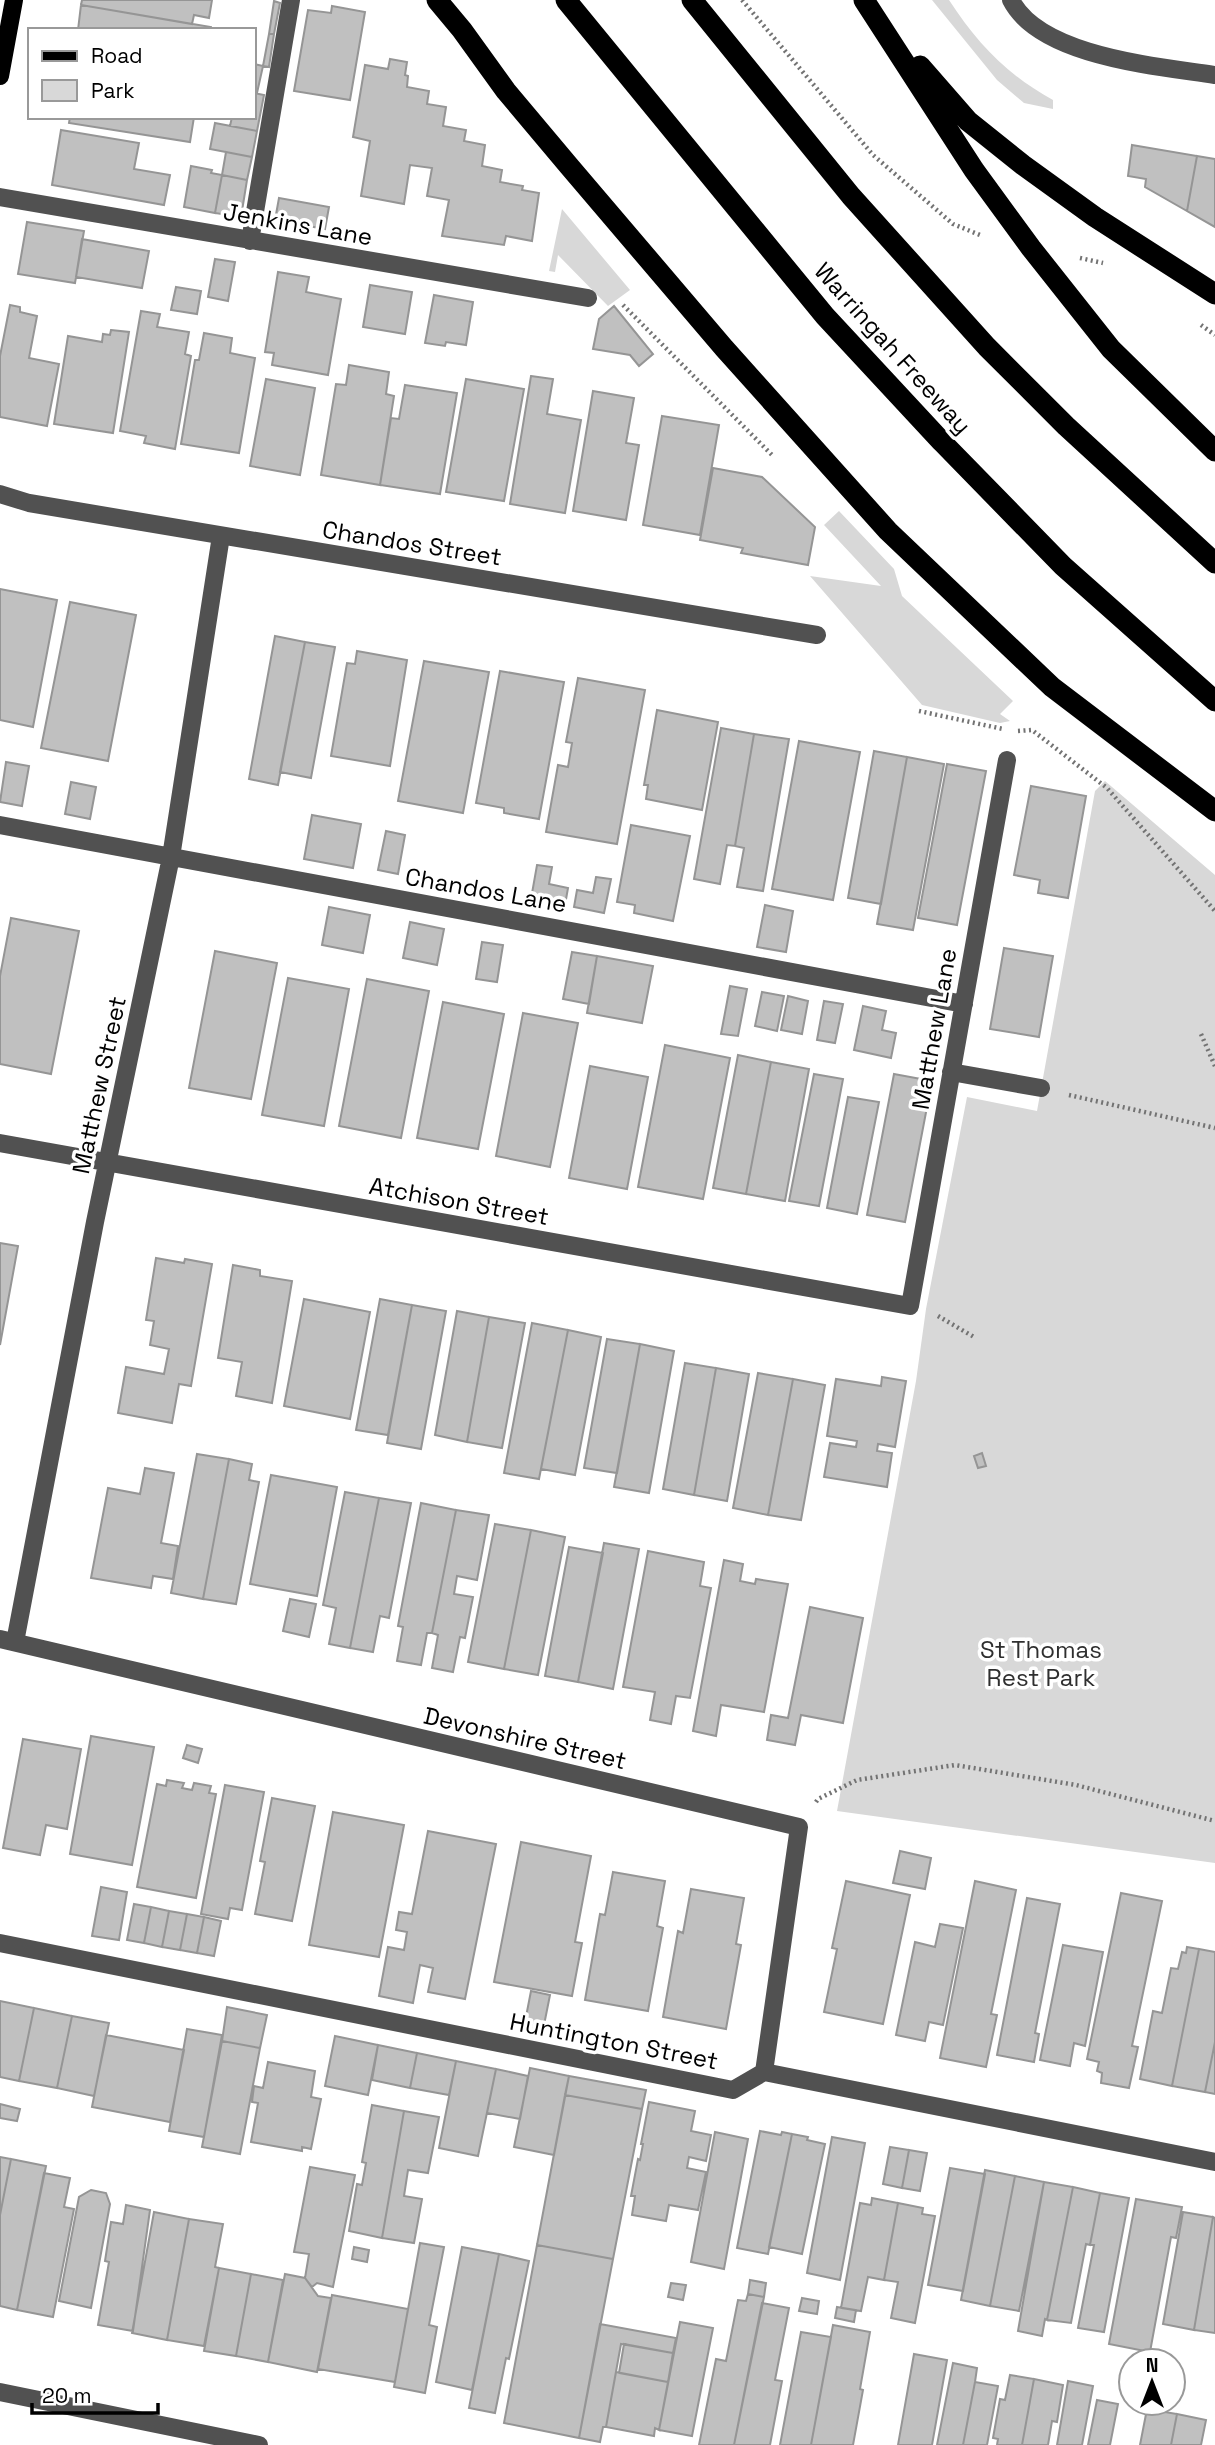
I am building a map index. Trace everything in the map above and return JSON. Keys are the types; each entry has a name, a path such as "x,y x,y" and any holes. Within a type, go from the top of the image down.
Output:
{"highway":[{"path":"437,0 506,90 586,186 724,348 888,531 1052,687 1215,811"},
{"name":"Warringah Freeway","path":"566,0 825,316 942,442 1063,566 1215,701"},
{"path":"692,0 851,196 987,347 1066,426 1215,563"},
{"path":"867,5 968,121 1095,217 1215,294"},
{"path":"867,5 974,170 1031,248 1111,349 1215,451"}],"main road":[{"path":"0,76 14,0"}],"street":[{"path":"250,241 291,0"},
{"path":"1011,0 1041,32 1079,48 1121,60 1215,75"},
{"name":"Jenkins Lane","path":"0,197 588,298"},
{"name":"Chandos Street","path":"0,494 29,503 220,536 817,635"},
{"name":"Matthew Street","path":"8,1641 171,857 220,536"},
{"name":"Matthew Lane","path":"910,1306 1007,760"},
{"name":"Chandos Lane","path":"0,825 964,1003"},
{"path":"951,1072 1041,1088"},
{"name":"Atchison Street","path":"0,1143 910,1306"},
{"name":"Devonshire Street","path":"8,1641 799,1828"},
{"path":"799,1828 764,2072 1215,2162"},
{"name":"Huntington Street","path":"0,1943 733,2090 764,2072"},
{"path":"0,2392 259,2445"}],"path":[{"path":"742,0 873,155 953,225 990,239"},
{"path":"623,305 774,457"},
{"path":"919,711 1012,732 1032,730 1107,788 1215,911"},
{"path":"1201,1034 1215,1066"},
{"path":"1041,1088 1215,1128"},
{"path":"910,1306 926,1309 974,1337"},
{"path":"799,1828 818,1799 857,1780 955,1765 1076,1785 1215,1821"}],"green space":[{"path":"932,0 949,0 994,57 1021,80 1053,100 1053,109 1024,103 997,80"},
{"path":"562,209 630,290 608,306 558,255 555,272 549,271"},
{"path":"839,511 894,569 902,596 1013,701 1000,714 1010,721 1000,723 922,705 810,576 881,586 824,525"},
{"name":"St Thomas Rest Park","path":"1105,781 1215,875 1215,1863 837,1811 916,1381 926,1309 967,1097 1037,1111 1095,791"}],"building":[{"path":"82,0 212,0 209,18 194,15 192,24 81,5"},
{"path":"274,1 280,3 274,34 269,34"},
{"path":"81,5 211,27 211,28 78,28"},
{"path":"332,6 365,12 350,100 294,91 308,10 331,13"},
{"path":"269,34 274,34 269,67 263,66"},
{"path":"390,59 407,62 407,87 429,91 427,104 446,107 443,126 466,130 464,141 485,145 482,166 502,170 500,182 523,186 522,190 539,193 532,241 506,236 504,245 442,236 449,200 427,196 432,168 410,165 404,204 361,196 370,141 353,137 365,65 388,69"},
{"path":"256,64 263,66 256,93"},
{"path":"256,93 264,95 257,131 230,126 232,119 256,119"},
{"path":"70,119 194,119 190,142 69,123"},
{"path":"215,123 257,131 252,157 210,149"},
{"path":"61,130 139,143 134,169 170,175 164,205 52,185"},
{"path":"1132,145 1197,156 1187,211 1145,187 1146,179 1128,176"},
{"path":"226,152 252,157 247,180 222,175"},
{"path":"1197,156 1215,159 1215,227 1187,211"},
{"path":"191,166 222,175 215,213 184,207"},
{"path":"222,175 247,180 241,217 215,213"},
{"path":"279,198 329,207 325,229 275,220"},
{"path":"27,222 84,231 75,283 18,274"},
{"path":"82,239 149,251 142,288 76,277"},
{"path":"215,259 235,262 228,301 208,297"},
{"path":"278,272 309,277 306,292 341,299 328,375 272,365 274,353 265,352"},
{"path":"370,285 412,292 405,334 363,327"},
{"path":"176,287 201,291 197,314 171,310"},
{"path":"434,295 473,302 466,345 425,343"},
{"path":"10,305 20,307 20,312 37,316 29,358 59,364 47,426 0,417 0,356"},
{"path":"614,306 653,354 639,366 630,355 593,349 599,319"},
{"path":"141,311 160,314 157,327 189,332 185,354 191,356 175,449 144,443 146,436 120,431"},
{"path":"111,330 129,332 113,433 54,424 68,336 102,342 103,334 110,335"},
{"path":"204,333 232,338 230,353 255,358 239,453 181,444 195,360 199,360"},
{"path":"349,365 389,372 386,394 394,396 380,485 321,475 336,384 346,385"},
{"path":"531,376 553,379 547,414 581,420 565,513 510,504"},
{"path":"266,379 315,388 300,475 250,466"},
{"path":"466,379 524,389 504,501 446,492"},
{"path":"405,385 457,393 440,494 380,485 391,418 399,419"},
{"path":"593,391 634,398 626,443 639,445 626,520 573,511"},
{"path":"662,416 719,425 700,535 643,525"},
{"path":"713,468 762,477 815,527 808,565 741,553 743,548 700,540"},
{"path":"0,589 57,600 33,727 0,720"},
{"path":"70,602 136,615 108,761 41,748"},
{"path":"275,636 305,642 278,785 249,779"},
{"path":"305,642 335,647 311,778 280,772"},
{"path":"357,651 407,660 390,766 331,756 347,663 355,664"},
{"path":"424,661 489,672 463,813 398,801"},
{"path":"500,671 564,682 539,819 504,813 504,808 476,803"},
{"path":"578,678 645,690 617,844 546,832 558,765 568,767 572,743 566,742"},
{"path":"657,710 718,722 702,810 646,799 648,785 644,785"},
{"path":"721,728 754,734 735,846 727,845 720,884 694,879"},
{"path":"754,734 789,739 763,891 737,887 744,848 735,846"},
{"path":"799,741 860,752 833,900 772,889"},
{"path":"874,751 907,757 881,904 848,898"},
{"path":"907,757 944,764 913,930 877,924"},
{"path":"6,762 29,766 22,806 0,802"},
{"path":"947,764 986,771 957,925 918,918"},
{"path":"71,782 96,787 90,819 65,814"},
{"path":"1031,786 1086,796 1068,898 1038,893 1040,880 1014,875"},
{"path":"312,815 361,824 353,868 304,859"},
{"path":"631,825 690,836 673,921 634,913 635,905 617,902"},
{"path":"386,831 405,835 398,874 378,870"},
{"path":"537,865 552,867 549,884 568,888 565,905 531,899"},
{"path":"596,877 611,879 604,913 574,907 577,890 593,893"},
{"path":"765,905 793,911 786,952 757,947"},
{"path":"329,907 370,915 363,953 322,945"},
{"path":"11,918 79,931 51,1074 0,1064 0,976"},
{"path":"410,922 444,929 437,965 403,958"},
{"path":"482,942 503,945 497,982 476,979"},
{"path":"1004,948 1053,956 1039,1037 990,1029"},
{"path":"215,951 277,963 251,1099 189,1088"},
{"path":"572,952 597,956 589,1004 563,999"},
{"path":"597,956 653,966 642,1023 587,1013"},
{"path":"288,978 349,989 324,1126 262,1115"},
{"path":"367,979 429,991 401,1138 339,1126"},
{"path":"730,986 747,989 738,1036 721,1034"},
{"path":"762,992 784,996 777,1031 755,1026"},
{"path":"788,996 808,1001 802,1034 781,1030"},
{"path":"824,1001 843,1004 835,1043 817,1040"},
{"path":"443,1002 504,1014 478,1149 417,1138"},
{"path":"863,1006 886,1011 882,1030 896,1033 891,1058 854,1050"},
{"path":"523,1013 578,1023 550,1167 496,1156"},
{"path":"665,1045 730,1058 703,1199 638,1187"},
{"path":"738,1055 771,1062 746,1194 713,1188"},
{"path":"771,1062 809,1069 785,1201 746,1194"},
{"path":"590,1066 648,1077 627,1189 569,1178"},
{"path":"814,1074 843,1079 819,1206 789,1201"},
{"path":"894,1074 932,1081 905,1222 867,1215"},
{"path":"848,1097 879,1102 857,1214 827,1208"},
{"path":"0,1243 18,1246 0,1345"},
{"path":"156,1258 212,1264 191,1386 179,1384 172,1423 118,1413 126,1367 164,1374 169,1349 150,1345 154,1321 146,1320"},
{"path":"233,1265 260,1270 260,1276 292,1281 272,1403 236,1396 242,1362 218,1358"},
{"path":"304,1299 370,1312 350,1419 284,1406"},
{"path":"380,1299 412,1305 388,1435 356,1430"},
{"path":"412,1305 446,1311 421,1449 387,1443"},
{"path":"457,1311 489,1317 467,1442 435,1435"},
{"path":"489,1317 525,1323 502,1448 467,1442"},
{"path":"532,1323 568,1330 539,1479 504,1473"},
{"path":"568,1330 601,1337 575,1475 541,1469"},
{"path":"607,1339 640,1344 617,1473 584,1468"},
{"path":"640,1344 674,1351 649,1493 614,1487"},
{"path":"685,1363 716,1368 694,1495 663,1489"},
{"path":"716,1368 749,1374 727,1501 694,1495"},
{"path":"758,1373 793,1379 768,1515 733,1508"},
{"path":"882,1377 906,1381 895,1447 878,1444 877,1451 892,1453 887,1487 824,1477 830,1443 856,1447 857,1441 827,1436 836,1379 881,1386"},
{"path":"793,1379 825,1385 801,1520 768,1515"},
{"path":"982,1453 986,1466 978,1468 974,1456"},
{"path":"197,1454 229,1459 203,1599 171,1593"},
{"path":"229,1459 252,1464 249,1480 259,1482 236,1604 203,1599"},
{"path":"145,1468 174,1473 161,1543 178,1546 173,1579 153,1576 151,1588 91,1578 108,1488 140,1494"},
{"path":"271,1475 337,1487 317,1596 250,1584"},
{"path":"345,1492 379,1498 350,1648 329,1644 336,1608 323,1605"},
{"path":"379,1498 411,1503 389,1618 380,1616 373,1652 350,1648"},
{"path":"421,1503 456,1510 432,1633 427,1633 421,1665 397,1661 403,1627 398,1626"},
{"path":"456,1510 489,1515 477,1580 457,1576 454,1594 473,1597 465,1638 460,1637 453,1672 432,1668 438,1635 432,1633"},
{"path":"495,1524 531,1530 504,1669 468,1662"},
{"path":"531,1530 565,1537 538,1675 504,1669"},
{"path":"604,1543 639,1549 613,1689 578,1682"},
{"path":"569,1547 603,1553 578,1682 545,1676"},
{"path":"648,1551 704,1562 700,1586 711,1588 690,1698 676,1696 671,1724 650,1720 655,1692 623,1687"},
{"path":"724,1560 743,1564 740,1581 755,1584 756,1579 788,1584 764,1712 721,1705 716,1736 693,1731"},
{"path":"290,1599 316,1604 309,1637 283,1631"},
{"path":"810,1607 863,1618 843,1723 801,1715 795,1745 767,1740 771,1715 788,1718"},
{"path":"91,1736 154,1747 132,1865 70,1854"},
{"path":"23,1739 81,1749 67,1829 46,1825 40,1855 3,1848"},
{"path":"187,1745 202,1749 198,1763 183,1758"},
{"path":"167,1780 184,1783 182,1788 192,1790 194,1783 211,1786 209,1793 216,1794 196,1898 137,1887 157,1784 166,1786"},
{"path":"225,1785 264,1792 242,1910 230,1908 228,1919 201,1914"},
{"path":"272,1798 315,1806 292,1921 255,1914 265,1862 260,1861"},
{"path":"333,1812 404,1825 379,1957 309,1945"},
{"path":"428,1831 496,1844 465,1999 428,1992 433,1968 420,1965 413,2003 379,1996 388,1947 404,1950 407,1932 396,1930 399,1912 412,1914"},
{"path":"521,1842 591,1856 575,1942 582,1943 572,1996 494,1982"},
{"path":"900,1851 931,1858 925,1889 893,1883"},
{"path":"613,1872 665,1881 657,1926 663,1928 648,2011 585,2000 600,1914 605,1915"},
{"path":"846,1881 910,1895 883,2024 824,2012 837,1949 832,1948"},
{"path":"975,1881 1016,1890 991,2014 997,2015 986,2067 940,2058"},
{"path":"101,1887 127,1892 119,1940 92,1936"},
{"path":"691,1889 744,1898 736,1944 741,1945 726,2029 663,2017 678,1931 683,1933"},
{"path":"1121,1893 1162,1901 1132,2046 1138,2047 1129,2088 1101,2083 1102,2073 1097,2071 1099,2062 1087,2059"},
{"path":"1027,1898 1060,1904 1035,2033 1039,2034 1034,2062 997,2055"},
{"path":"134,1904 151,1907 144,1943 127,1940"},
{"path":"151,1907 169,1911 162,1947 144,1943"},
{"path":"169,1911 187,1914 180,1950 162,1947"},
{"path":"187,1914 204,1917 197,1953 180,1950"},
{"path":"204,1917 221,1921 214,1956 197,1953"},
{"path":"940,1924 963,1928 943,2025 929,2022 925,2041 896,2035 915,1942 935,1947"},
{"path":"1063,1945 1103,1952 1085,2046 1074,2043 1070,2066 1040,2060"},
{"path":"1187,1947 1199,1949 1172,2086 1140,2079 1153,2011 1162,2013 1171,1968 1178,1969 1182,1952 1186,1953"},
{"path":"1199,1949 1215,1952 1215,2042 1205,2092 1172,2086"},
{"path":"531,1991 550,1995 543,2030 524,2027"},
{"path":"0,2001 34,2008 19,2081 0,2077"},
{"path":"227,2007 267,2015 260,2048 222,2041"},
{"path":"34,2008 72,2016 57,2088 19,2081"},
{"path":"72,2016 109,2023 94,2096 57,2088"},
{"path":"187,2029 222,2035 204,2137 169,2131"},
{"path":"106,2035 184,2050 170,2122 92,2107"},
{"path":"335,2036 378,2045 368,2095 325,2086"},
{"path":"222,2041 260,2048 240,2154 202,2147"},
{"path":"1215,2042 1215,2094 1205,2092"},
{"path":"378,2045 417,2053 410,2088 372,2080"},
{"path":"417,2053 456,2061 449,2095 410,2088"},
{"path":"456,2061 496,2069 478,2156 439,2148"},
{"path":"268,2062 315,2071 311,2097 321,2099 311,2149 302,2147 302,2151 251,2142 258,2103 252,2102 254,2086 263,2088"},
{"path":"530,2068 569,2076 554,2155 514,2147"},
{"path":"496,2069 528,2076 520,2119 487,2113"},
{"path":"569,2076 646,2090 642,2109 565,2095"},
{"path":"565,2095 642,2109 613,2259 537,2245"},
{"path":"649,2102 695,2111 691,2131 711,2135 706,2161 689,2157 687,2168 706,2172 698,2210 669,2205 666,2221 632,2215 635,2196 631,2196"},
{"path":"0,2104 20,2109 17,2121 0,2118"},
{"path":"372,2105 404,2111 382,2238 349,2231 357,2184 362,2185 366,2163 362,2162"},
{"path":"404,2111 439,2117 428,2173 408,2170 404,2196 422,2199 414,2243 382,2238"},
{"path":"760,2131 792,2134 768,2254 737,2248"},
{"path":"715,2132 748,2139 724,2269 691,2262"},
{"path":"792,2134 825,2144 802,2254 769,2247"},
{"path":"832,2137 865,2143 840,2280 807,2273"},
{"path":"890,2147 909,2150 902,2188 883,2184"},
{"path":"909,2150 927,2153 920,2191 902,2188"},
{"path":"0,2157 11,2159 0,2215"},
{"path":"11,2159 46,2166 17,2310 0,2306 0,2215"},
{"path":"310,2167 355,2175 333,2287 317,2283 312,2287 305,2278 309,2254 294,2252"},
{"path":"950,2168 985,2174 963,2291 928,2285"},
{"path":"985,2170 1015,2176 990,2306 961,2300"},
{"path":"44,2173 70,2178 64,2207 74,2209 53,2317 17,2310"},
{"path":"1015,2176 1044,2182 1019,2311 990,2306"},
{"path":"1044,2182 1073,2187 1042,2336 1018,2331"},
{"path":"1073,2187 1100,2193 1090,2245 1086,2244 1071,2323 1047,2320"},
{"path":"91,2190 106,2193 110,2204 91,2308 59,2301 79,2197"},
{"path":"1100,2193 1129,2198 1104,2332 1078,2328 1094,2245 1090,2245"},
{"path":"872,2198 898,2203 884,2280 868,2277 861,2311 841,2308 860,2203 871,2205"},
{"path":"1136,2199 1182,2207 1176,2238 1171,2237 1151,2347 1109,2344"},
{"path":"898,2203 923,2208 922,2214 935,2216 915,2323 891,2318 898,2282 884,2280"},
{"path":"126,2205 150,2210 133,2331 98,2325 109,2262 105,2261 111,2222 123,2224"},
{"path":"154,2212 189,2219 167,2340 132,2333"},
{"path":"1183,2212 1213,2217 1194,2330 1163,2324"},
{"path":"1213,2217 1215,2218 1215,2333 1194,2330"},
{"path":"189,2219 223,2224 215,2267 219,2268 204,2346 167,2340"},
{"path":"420,2243 444,2247 429,2325 437,2327 425,2393 394,2387"},
{"path":"537,2245 613,2259 579,2438 504,2423"},
{"path":"354,2247 369,2250 367,2262 352,2259"},
{"path":"462,2247 499,2254 472,2390 436,2382"},
{"path":"499,2254 529,2261 495,2413 469,2408"},
{"path":"219,2268 251,2274 236,2356 204,2351"},
{"path":"251,2274 283,2280 268,2362 236,2356"},
{"path":"285,2274 305,2278 318,2296 331,2298 317,2372 268,2362"},
{"path":"750,2280 766,2283 764,2297 748,2294"},
{"path":"671,2283 686,2285 683,2300 668,2297"},
{"path":"748,2294 764,2297 734,2445 699,2445 716,2359 726,2361 738,2300 746,2301"},
{"path":"332,2295 408,2309 395,2382 318,2369"},
{"path":"802,2298 819,2301 817,2314 799,2311"},
{"path":"762,2303 789,2308 775,2380 782,2381 770,2445 734,2445"},
{"path":"837,2307 856,2310 854,2322 835,2318"},
{"path":"680,2322 713,2328 692,2436 659,2430"},
{"path":"600,2324 676,2338 673,2353 621,2344 606,2427 603,2427 600,2442 579,2438"},
{"path":"833,2325 870,2332 853,2445 811,2445"},
{"path":"801,2332 831,2337 811,2445 780,2445"},
{"path":"624,2344 673,2353 668,2382 619,2373"},
{"path":"914,2354 947,2360 932,2445 898,2445"},
{"path":"953,2363 977,2368 963,2445 937,2445"},
{"path":"616,2372 668,2382 659,2430 655,2428 654,2436 606,2427"},
{"path":"1010,2375 1034,2379 1022,2445 997,2445 998,2439 993,2438 1000,2399 1005,2400"},
{"path":"1034,2379 1063,2385 1057,2422 1052,2421 1048,2445 1022,2445"},
{"path":"1068,2381 1093,2386 1082,2445 1057,2445"},
{"path":"975,2382 998,2386 987,2445 963,2445"},
{"path":"1097,2400 1117,2404 1110,2445 1088,2445"},
{"path":"1145,2417 1176,2417 1171,2445 1140,2445"},
{"path":"1176,2417 1206,2420 1201,2445 1171,2445"}]}
